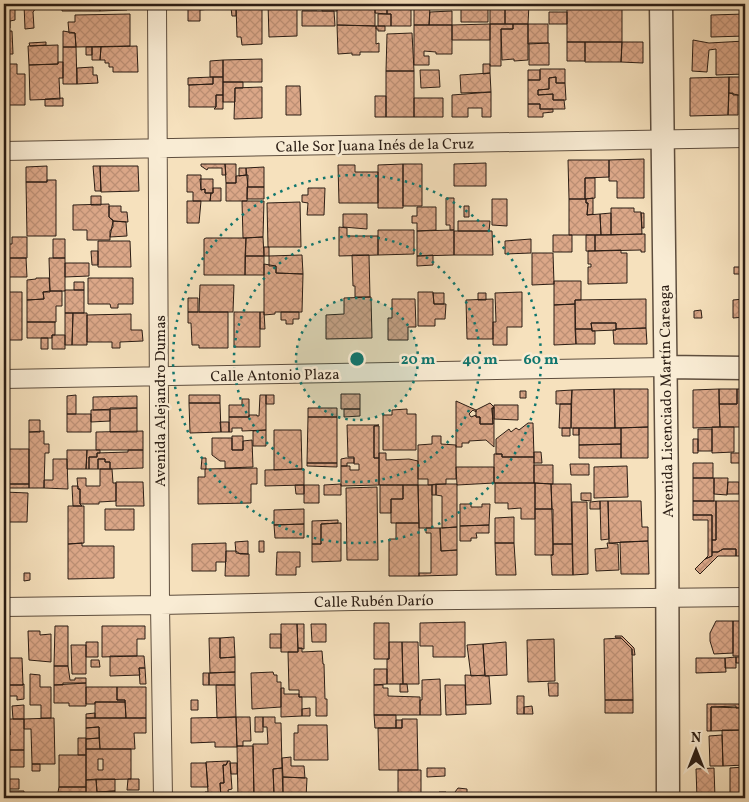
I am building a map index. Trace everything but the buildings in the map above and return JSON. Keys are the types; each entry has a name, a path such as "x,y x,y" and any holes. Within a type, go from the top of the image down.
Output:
{"street":[{"name":"Avenida Alejandro Dumas","path":"157,4 160,605 163,798"},
{"name":"Avenida Licenciado Martín Careaga","path":"661,4 666,367 668,798"},
{"name":"Calle Sor Juana Inés de la Cruz","path":"4,151 745,138"},
{"path":"666,367 745,368"},
{"name":"Calle Antonio Plaza","path":"4,379 666,367"},
{"name":"Calle Rubén Darío","path":"4,607 353,601 745,598"}]}
